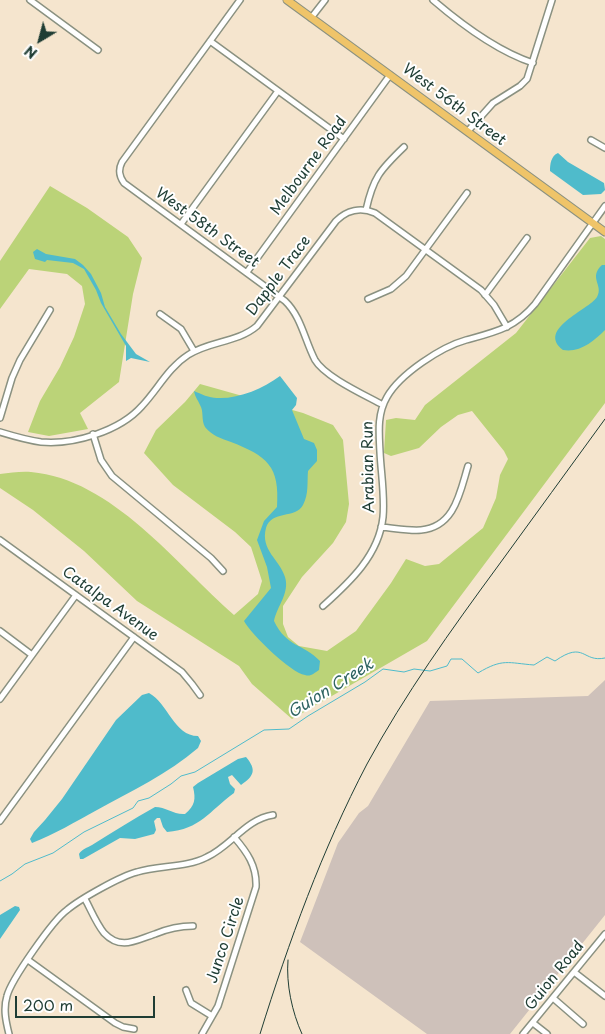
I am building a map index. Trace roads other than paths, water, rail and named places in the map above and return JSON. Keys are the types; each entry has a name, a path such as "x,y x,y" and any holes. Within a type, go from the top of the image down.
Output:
{"main road":[{"name":"West 56th Street","path":"287,0 605,232"}],"street":[{"path":"30,0 98,50"},
{"path":"240,0 210,41 344,139"},
{"path":"312,18 325,0"},
{"path":"432,0 496,47 533,62"},
{"path":"468,131 493,103 524,82 533,62 552,0"},
{"name":"West 58th Street","path":"210,41 122,162 119,173 124,182 280,297 293,310 316,360 324,371 383,405"},
{"name":"Melbourne Road","path":"247,272 390,75"},
{"path":"181,224 278,91"},
{"path":"591,140 605,148"},
{"path":"404,147 378,174 370,190 366,210 375,214 426,250 485,295 494,305 507,328"},
{"path":"368,299 389,290 400,282 426,250 467,193"},
{"name":"Arabian Run","path":"323,606 365,562 375,546 382,527 384,505 378,431 383,405 391,391 400,381 435,354 465,340 492,334 518,321 532,307 605,206"},
{"name":"Dapple Trace","path":"0,432 27,440 46,442 64,441 114,427 136,413 171,369 194,351 209,345 238,338 263,320 337,219 349,212 366,210"},
{"path":"485,295 527,238"},
{"path":"0,418 12,378 20,360 50,310"},
{"path":"160,314 181,329 194,351"},
{"path":"93,434 101,460 112,476 223,570"},
{"path":"382,527 420,530 442,523 451,514 456,504 468,466"},
{"name":"Catalpa Avenue","path":"0,540 182,672 200,695"},
{"path":"0,699 76,595"},
{"path":"0,631 32,655"},
{"path":"0,821 134,638"},
{"path":"8,1034 5,1016 6,998 13,981 63,913 135,872 206,858 245,828 264,817 273,815"},
{"name":"Junco Circle","path":"186,990 191,1003 212,1016 218,1006 256,887 256,874 252,863 247,853 234,837"},
{"path":"85,899 106,934 118,942 138,942 154,934 193,926"},
{"name":"Guion Road","path":"524,1034 605,934"},
{"path":"28,960 115,1023 134,1029"},
{"path":"574,972 605,996"},
{"path":"553,998 583,1024"},
{"path":"202,1034 212,1016"},
{"path":"533,1023 547,1034"}],"water":[{"path":"558,153 568,162 604,183 605,190 601,194 583,195 550,171 552,158"},
{"path":"37,249 46,254 75,259 83,265 91,274 101,293 105,307 121,334 136,354 150,362 131,358 126,361 126,346 84,269 73,263 47,260 45,262 35,259 33,252"},
{"path":"602,265 605,265 605,330 581,348 563,350 556,342 556,335 560,327 567,320 597,297 599,289 596,274"},
{"path":"280,376 297,398 296,405 292,410 304,439 314,443 317,450 317,461 308,471 307,492 303,505 295,512 269,522 265,536 268,549 283,571 286,583 285,594 274,621 284,636 314,655 320,661 319,670 309,675 299,673 281,660 244,621 271,588 267,567 257,540 264,521 277,507 276,482 273,472 269,464 254,452 207,430 201,407 194,391 214,398 234,397 258,389"},
{"path":"149,693 156,698 183,731 190,735 198,736 201,741 198,748 149,782 65,828 32,843 30,839 34,832 62,799 116,720 142,695"},
{"path":"246,757 253,769 249,779 241,785 232,775 228,777 230,784 235,789 234,793 204,819 188,827 167,832 160,818 157,818 154,821 156,830 154,834 135,839 120,838 80,859 79,854 83,850 155,807 185,814 194,802 193,787 238,759"},
{"path":"15,906 19,907 20,910 0,939 0,915"}],"waterway":[{"name":"Guion Creek","path":"0,881 25,864 53,853 84,832 133,808 138,801 149,798 181,776 195,772 264,730 289,729 383,669 404,672 414,669 430,671 447,666 451,659 462,659 478,673 500,663 534,665 547,657 555,661 572,652 578,652 597,659 605,658"}],"railway":[{"path":"260,1034 283,965 321,863 335,829 367,764 413,687 446,638 605,419"},
{"path":"288,960 290,998 302,1034"}]}
